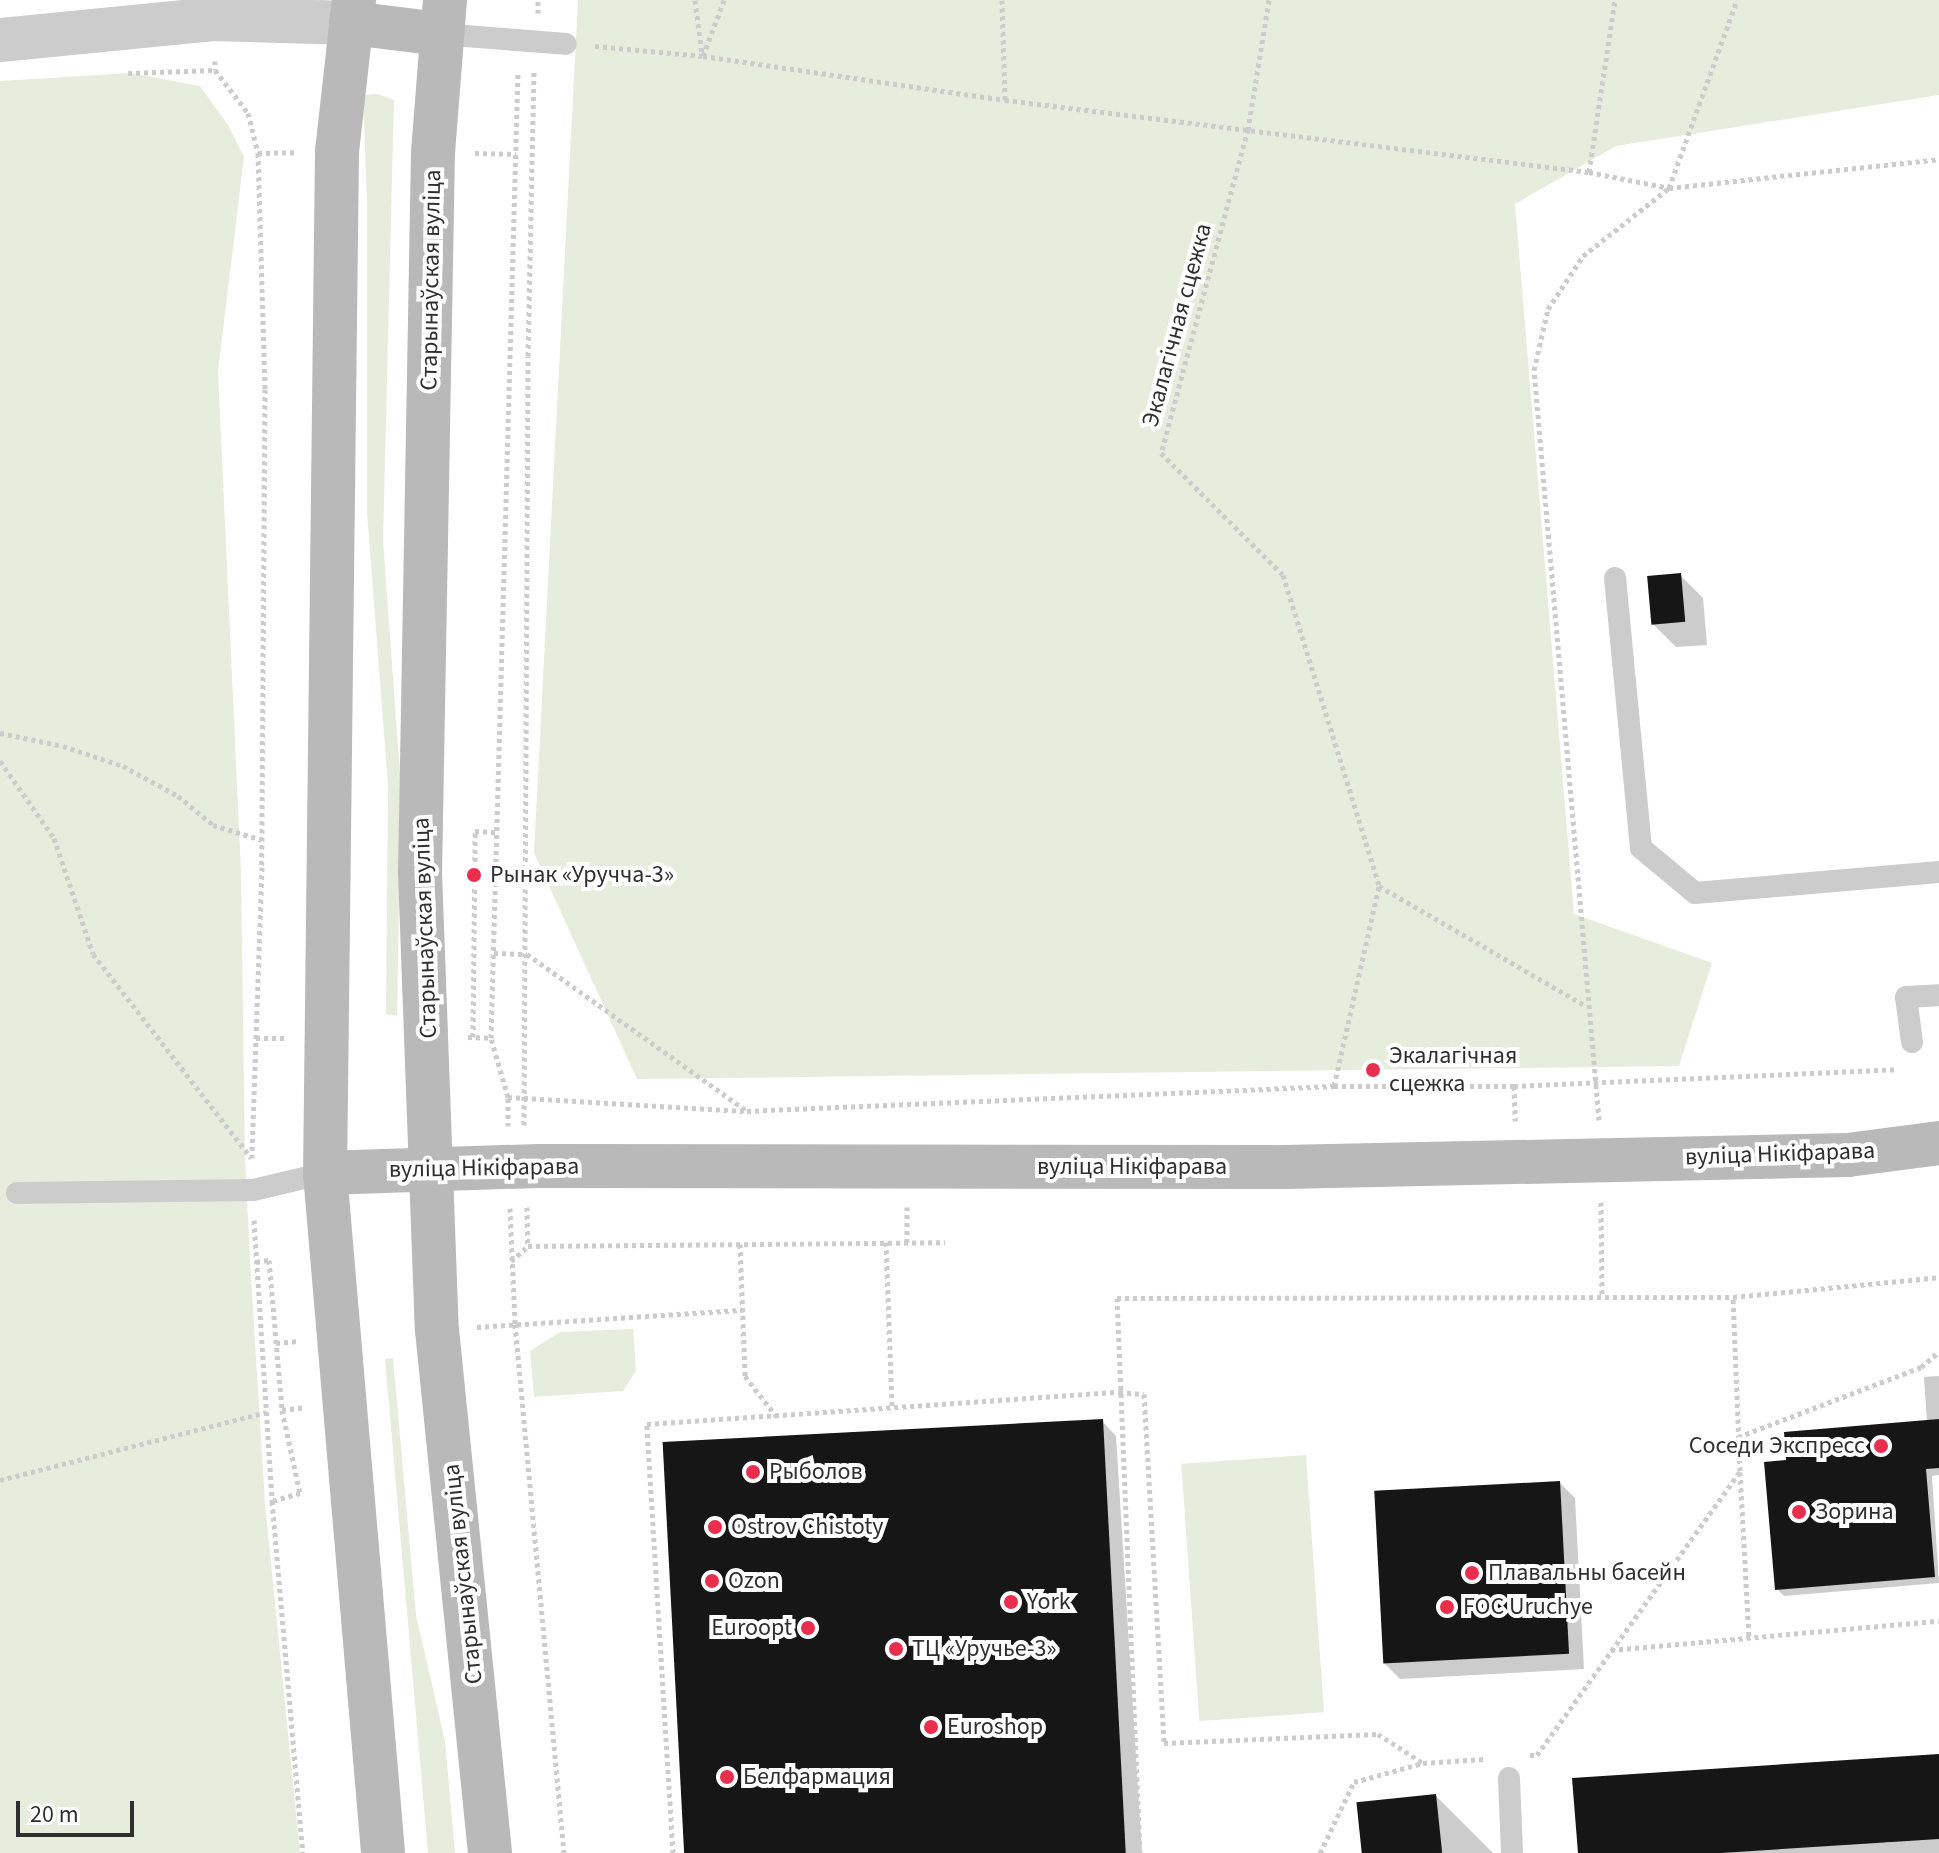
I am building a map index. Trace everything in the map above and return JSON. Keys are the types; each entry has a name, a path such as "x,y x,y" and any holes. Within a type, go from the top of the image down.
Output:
{"main road":[{"path":"383,1853 325,1173 324,1038 337,151 352,12 442,17"},
{"name":"Старынаўская вуліца","path":"442,17 433,152 420,872 441,1379 490,1853"},
{"name":"вуліца Нікіфарава","path":"325,1173 525,1166 1300,1167 1848,1155 1939,1143"}],"street":[{"path":"0,40 213,19 352,12"}],"lane":[{"path":"442,17 527,41 566,44"},
{"path":"1615,578 1641,848 1695,893 1939,872"},
{"path":"1912,1042 1906,997 1939,995"},
{"path":"17,1193 253,1190 325,1173"},
{"path":"1509,1778 1512,1853"}],"path":[{"path":"538,0 527,41 491,1038 508,1097 747,1111 1334,1086 1598,1083 1900,1069"},
{"path":"695,0 703,56"},
{"path":"703,56 724,0"},
{"path":"1002,0 1005,100"},
{"name":"Экалагічная сцежка","path":"1269,0 1248,129 1161,453 1283,575 1379,886"},
{"path":"1589,172 1615,0"},
{"path":"1598,1083 1587,1007 1534,370 1548,309 1583,256 1669,188 1737,0"},
{"path":"213,19 215,70 248,113 258,153 265,389 262,840 252,1158 272,1501 303,1853"},
{"path":"527,41 530,131 527,954 523,1100 528,1246"},
{"path":"566,44 703,56 1005,100 1589,172 1669,188 1939,159"},
{"path":"0,733 63,746 123,766 178,796 213,825 262,840"},
{"path":"0,761 54,838 93,954 252,1158"},
{"path":"473,1037 475,831 497,832"},
{"path":"1334,1086 1379,886 1587,1007"},
{"path":"494,953 527,954 747,1111"},
{"path":"256,1038 324,1038"},
{"path":"428,1038 491,1038"},
{"path":"886,1242 892,1408"},
{"path":"564,1853 511,1262 528,1246 945,1242"},
{"path":"740,1244 745,1376 776,1416"},
{"path":"256,1262 269,1260 282,1410 300,1493 272,1501"},
{"path":"1140,1853 1117,1298 1733,1297 1939,1277"},
{"path":"1733,1297 1749,1637"},
{"path":"515,1324 743,1310"},
{"path":"1738,1437 1921,1367 1939,1352"},
{"path":"673,1853 647,1424 1119,1392 1144,1394 1164,1743 1378,1734 1423,1763"},
{"path":"0,1480 266,1412"},
{"path":"1523,1756 1537,1755 1740,1471"},
{"path":"1610,1650 1939,1621"},
{"path":"1320,1853 1354,1782 1423,1763 1494,1758"},
{"path":"1888,1842 1888,1853"}],"green space":[{"path":"578,0 1939,0 1939,95 1616,146 1515,204 1574,914 1712,963 1679,1066 637,1079 534,853"},
{"path":"130,73 200,86 228,125 244,157 218,371 241,872 245,1157 250,1261 265,1503 300,1853 0,1853 0,81"},
{"path":"378,94 394,100 383,541 401,787 397,1016 386,1014 388,785 367,512 367,202 363,95"},
{"path":"633,1329 636,1371 623,1391 534,1397 530,1351 560,1332"},
{"path":"393,1358 416,1615 445,1741 455,1853 428,1853 385,1359"},
{"path":"1306,1455 1324,1712 1199,1721 1181,1464"}],"building":[{"path":"1681,573 1685,622 1651,625 1647,576"},
{"name":"ТЦ «Уручье-3»","path":"1103,1419 1126,1853 684,1853 663,1442"},
{"path":"1939,1419 1939,1468 1926,1469 1935,1577 1775,1590 1764,1462 1786,1460 1784,1432"},
{"name":"Плавальны басейн","path":"1560,1481 1569,1654 1383,1663 1374,1491"},
{"path":"1939,1754 1939,1839 1721,1853 1578,1853 1572,1778"},
{"path":"1436,1794 1442,1853 1362,1853 1356,1802"}],"place":[{"name":"Рынак «Уручча-3»","path":"474,875"},
{"name":"Экалагічная сцежка","path":"1373,1070"},
{"name":"Соседи Экспресс","path":"1881,1446"},
{"name":"Рыболов","path":"753,1472"},
{"name":"Зорина","path":"1799,1512"},
{"name":"Ostrov Chistoty","path":"715,1527"},
{"name":"Плавальны басейн","path":"1472,1573"},
{"name":"Ozon","path":"712,1581"},
{"name":"York","path":"1011,1602"},
{"name":"FOC Uruchye","path":"1447,1607"},
{"name":"Euroopt","path":"808,1628"},
{"name":"ТЦ «Уручье-3»","path":"896,1649"},
{"name":"Euroshop","path":"931,1727"},
{"name":"Белфармация","path":"727,1777"}]}
